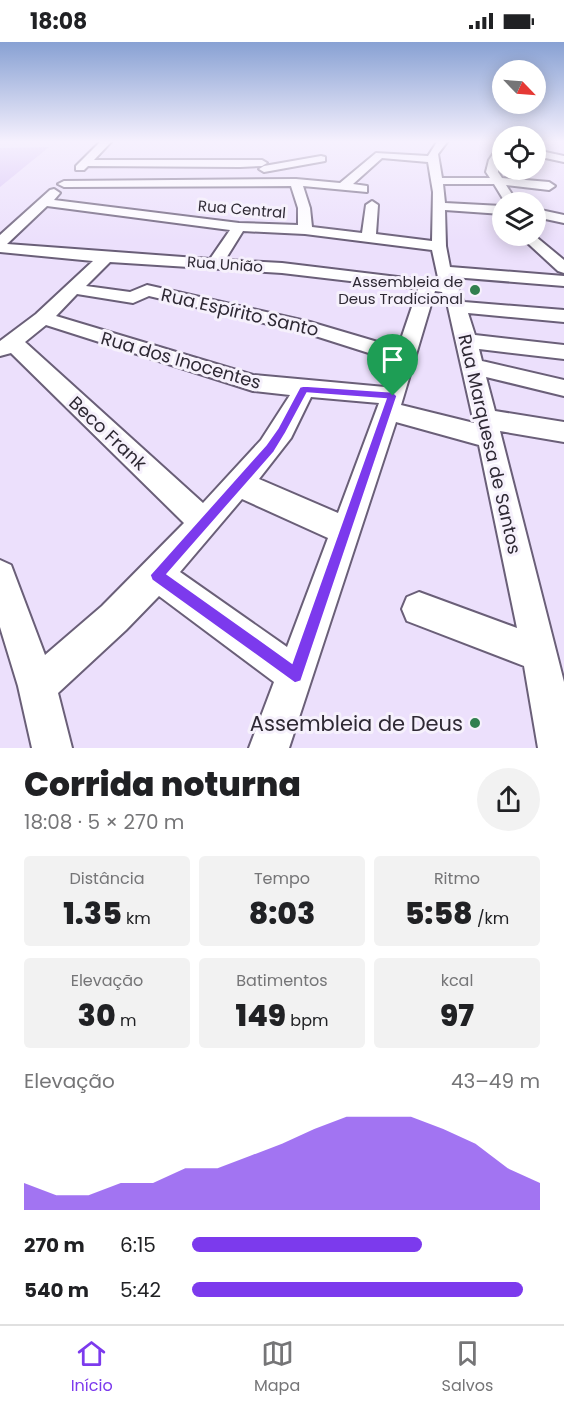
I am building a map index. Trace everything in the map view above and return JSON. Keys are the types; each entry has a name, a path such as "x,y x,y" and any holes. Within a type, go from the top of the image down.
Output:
{"street":[{"path":"0,243 73,175"},
{"path":"266,175 268,183"},
{"path":"345,186 357,175"},
{"name":"Rua Marquesa de Santos","path":"438,175 439,246 444,288 469,353 540,654 558,748"},
{"path":"443,175 492,204"},
{"path":"471,175 492,177"},
{"path":"496,180 505,192"},
{"path":"512,180 549,186"},
{"path":"64,184 296,182 363,189"},
{"path":"296,182 304,208 305,230"},
{"name":"Rua Central","path":"44,202 239,227 305,230 439,246"},
{"path":"369,237 372,205"},
{"path":"546,215 564,219"},
{"path":"216,263 239,227"},
{"path":"539,246 564,268"},
{"name":"Rua União","path":"0,248 282,268 444,288"},
{"path":"6,347 43,318 106,257"},
{"path":"444,288 564,281"},
{"path":"444,288 564,316"},
{"path":"269,748 405,357 444,288"},
{"name":"Rua Espírito Santo","path":"75,289 134,298 147,290 310,328 405,357"},
{"name":"Rua dos Inocentes","path":"43,318 253,383 390,403 487,428 564,432"},
{"name":"Beco Frank","path":"6,347 204,523"},
{"path":"469,353 564,352"},
{"path":"469,353 564,388"},
{"path":"37,687 114,618 157,575 239,484 282,431 304,389"},
{"path":"239,484 346,531"},
{"path":"157,575 295,675"},
{"path":"0,576 37,687 52,748"},
{"path":"418,609 540,654"}],"shaded area":[{"path":"0,175 15,175 0,187"}],"place":[{"name":"Assembleia de Deus Tradicional","path":"475,290"},
{"name":"Assembleia de Deus","path":"475,723"}],"route":[{"path":"304,389 393,396 295,675 157,575 270,448 282,431 304,389"}]}
